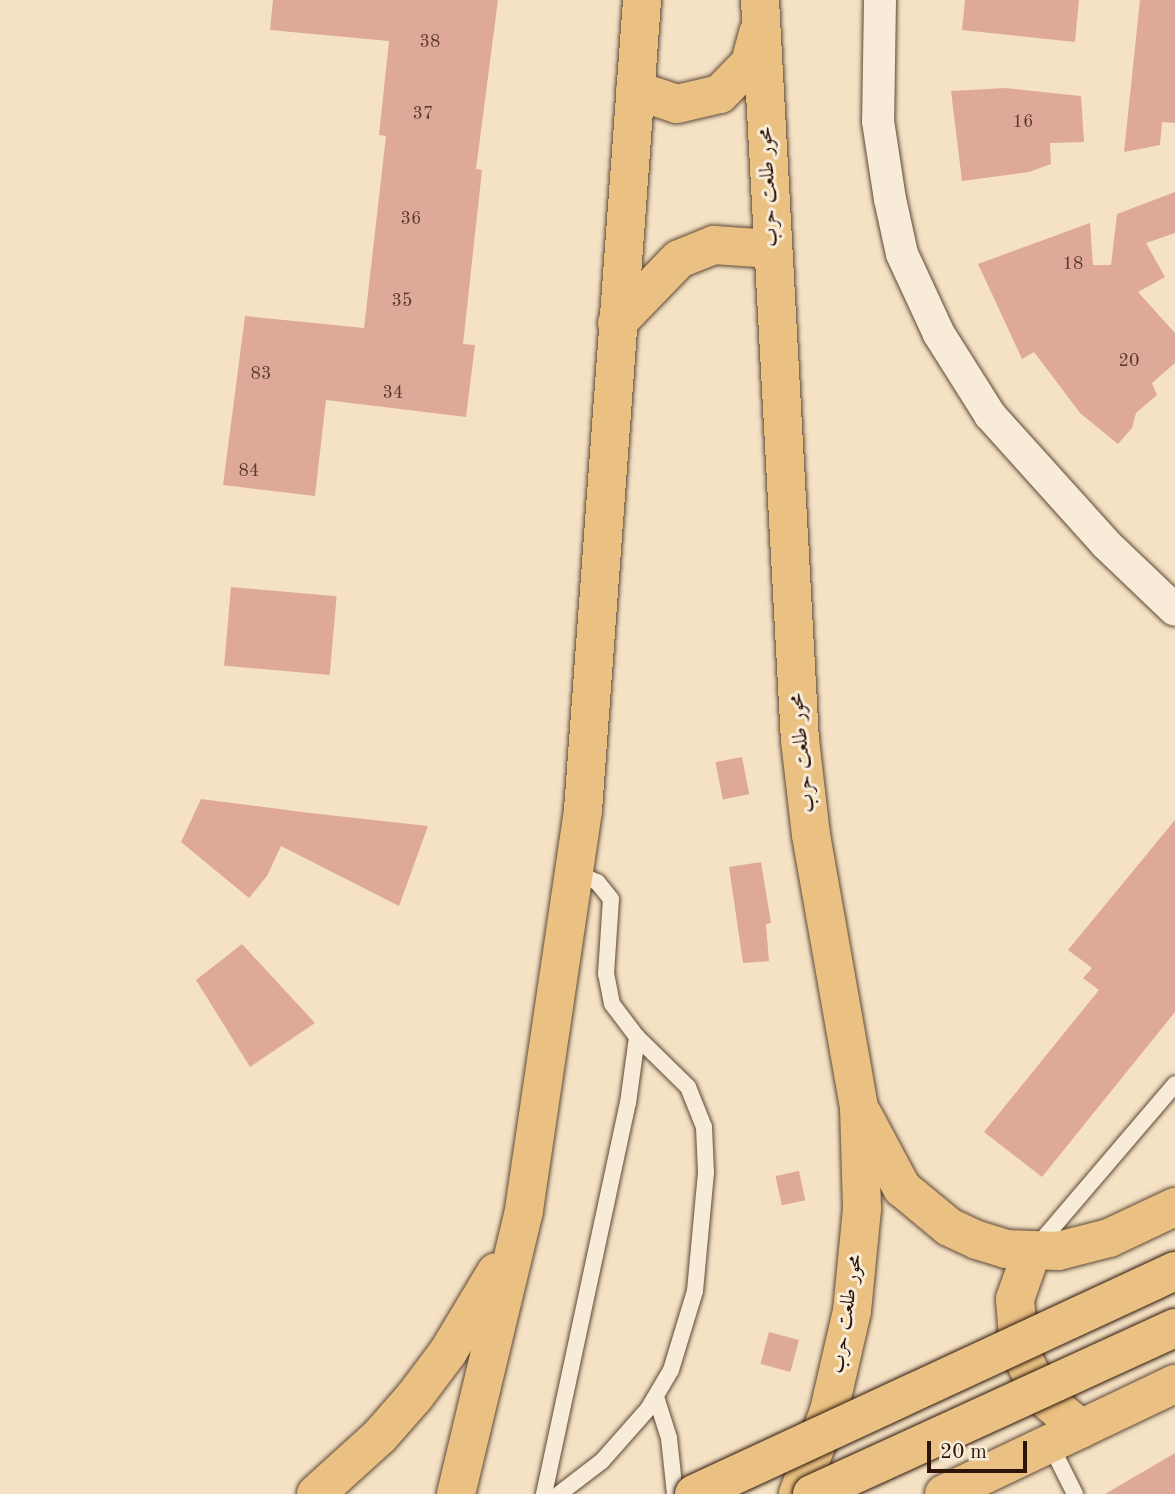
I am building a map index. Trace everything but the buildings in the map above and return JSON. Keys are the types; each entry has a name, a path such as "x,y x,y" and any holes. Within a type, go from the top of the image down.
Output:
{"main road":[{"path":"456,1494 524,1210 583,810 642,0"},
{"path":"635,90 677,104 720,94 750,63 760,10"},
{"name":"محور طلعت حرب","path":"760,10 800,740 811,835 859,1107 862,1209 852,1311 829,1411 798,1494"},
{"path":"617,323 679,259 714,246 772,249"},
{"path":"859,1107 902,1188 924,1210 977,1240 1032,1251 1084,1246 1175,1207"},
{"path":"316,1494 380,1436 448,1352 477,1307 524,1210"},
{"path":"1032,1251 1015,1299 1019,1350 1066,1437"},
{"path":"694,1494 1175,1271"},
{"path":"812,1494 1175,1328"},
{"path":"944,1494 1175,1384"}],"street":[{"path":"880,0 878,121 890,199 902,254 939,334 990,415 1106,544 1175,610"}],"lane":[{"path":"559,1494 602,1461 656,1397 681,1345 695,1291 706,1148 704,1127 688,1087 636,1037 612,1004 607,989 611,899 597,882 573,872"},
{"path":"544,1494 628,1103 636,1037"},
{"path":"1032,1251 1175,1084"},
{"path":"656,1397 669,1438 675,1494"},
{"path":"1066,1437 1074,1494"}]}
